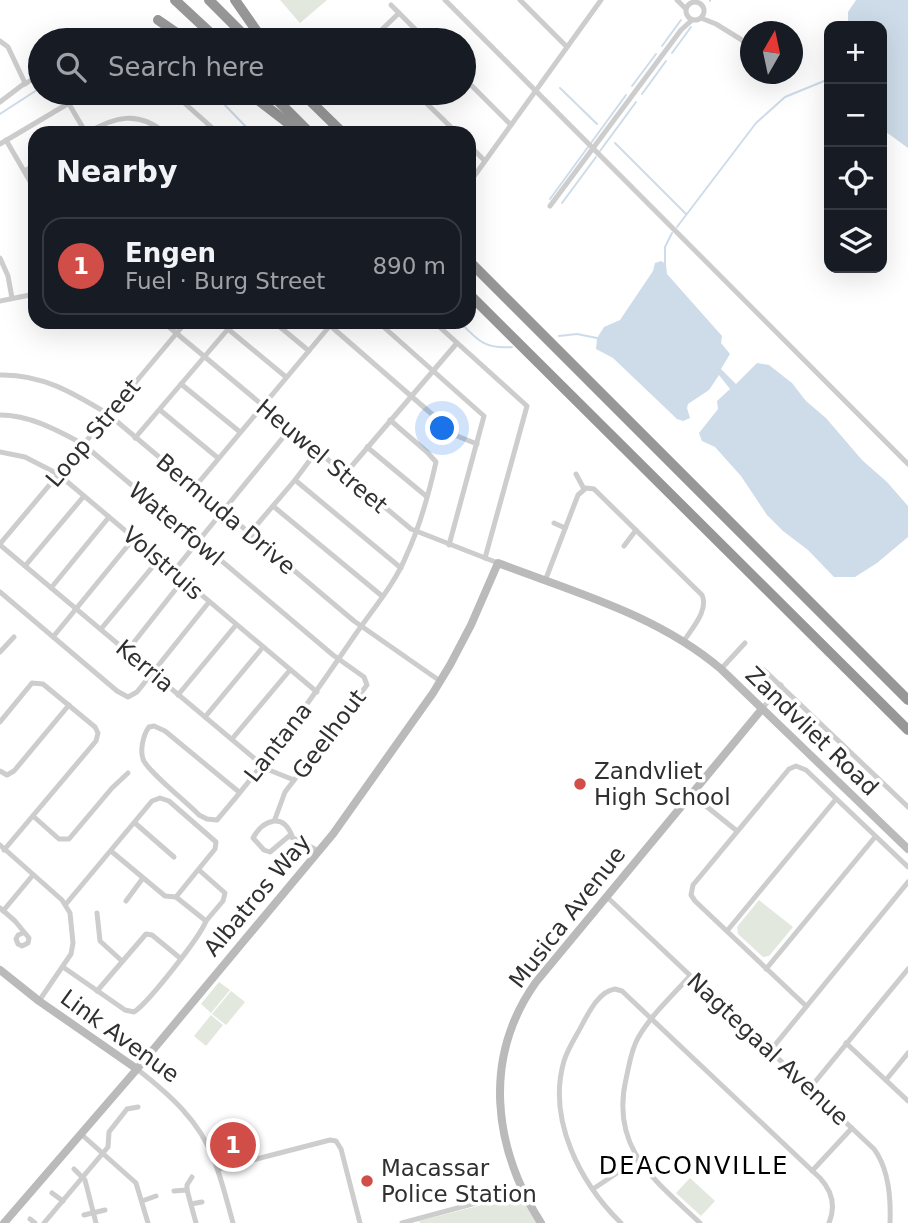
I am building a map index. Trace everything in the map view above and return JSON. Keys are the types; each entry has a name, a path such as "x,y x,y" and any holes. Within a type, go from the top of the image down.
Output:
{"highway":[{"path":"175,0 205,28"},
{"path":"209,0 237,28"},
{"path":"235,0 255,28"},
{"path":"158,20 170,28"},
{"path":"265,105 292,126"},
{"path":"282,105 303,126"},
{"path":"316,105 338,126"},
{"path":"320,105 339,126"},
{"path":"476,268 908,700"},
{"path":"476,301 908,730"}],"street":[{"path":"445,0 473,28"},
{"path":"520,0 567,47"},
{"path":"528,8 534,0"},
{"path":"476,173 601,0"},
{"path":"680,0 695,1 716,24 740,38"},
{"path":"680,0 688,14"},
{"path":"550,206 681,30 695,1"},
{"path":"391,5 414,28"},
{"path":"688,14 704,9"},
{"path":"383,28 399,13"},
{"path":"476,31 908,464"},
{"path":"0,41 8,47 25,84"},
{"path":"0,102 28,82"},
{"path":"476,90 511,125"},
{"path":"31,126 67,105"},
{"path":"70,105 82,126"},
{"path":"186,105 210,126"},
{"path":"428,105 450,126"},
{"path":"98,126 107,121 125,118 153,126"},
{"path":"28,128 3,142 28,178"},
{"path":"476,152 485,161"},
{"path":"24,171 28,168"},
{"path":"0,258 8,276 12,298"},
{"path":"0,301 28,295"},
{"name":"Heuwel Street","path":"171,329 316,452 416,532 498,563"},
{"name":"Loop Street","path":"0,544 181,329"},
{"path":"135,438 228,329 286,377"},
{"path":"282,329 309,351"},
{"path":"194,488 326,329"},
{"path":"337,329 457,436 477,444"},
{"path":"386,329 482,412 484,421 449,545"},
{"path":"442,329 527,406 485,558"},
{"path":"344,475 457,342"},
{"name":"Bermuda Drive","path":"0,375 24,376 49,382 65,388 108,414 361,626 440,681"},
{"path":"181,384 240,432"},
{"path":"160,410 218,458"},
{"name":"Waterfowl","path":"0,415 37,422 83,444 338,660"},
{"name":"Lantana","path":"239,792 164,731 154,726 145,732 142,752 146,765 199,815 217,820 239,792 261,764 317,692 401,568 416,532 434,470 434,458 390,420"},
{"path":"173,572 290,429"},
{"path":"367,447 426,496"},
{"name":"Volstruis","path":"0,452 25,457 58,474 317,692"},
{"path":"248,534 316,452"},
{"path":"576,474 584,489"},
{"path":"295,480 401,568"},
{"path":"545,581 578,495 584,489"},
{"path":"584,489 597,491 702,595 702,611 684,641"},
{"path":"25,566 84,496"},
{"path":"273,506 382,596"},
{"path":"51,588 109,517"},
{"path":"554,523 565,528"},
{"path":"624,546 636,530"},
{"path":"53,637 134,538"},
{"name":"Kerria","path":"0,544 261,764 294,780"},
{"path":"101,629 159,559"},
{"name":"Zandvliet Road","path":"498,563 644,620 684,641 721,669 908,849"},
{"name":"Albatros Way","path":"4,1223 319,851 440,681 466,637 498,563"},
{"path":"127,651 183,580"},
{"path":"0,592 117,691 128,697 137,692 209,602"},
{"path":"178,695 236,625"},
{"path":"0,651 14,637"},
{"name":"Zandvliet Road","path":"721,669 745,643"},
{"path":"205,717 262,647"},
{"name":"Geelhout","path":"292,836 270,852 255,842 254,835 275,819 281,801 294,780 367,685 365,677 338,660"},
{"path":"232,739 290,670"},
{"path":"764,670 908,807"},
{"path":"0,722 35,682 43,684 95,727 97,738 33,817 2,848 66,904 70,913 73,946 63,967 39,1001"},
{"path":"762,709 780,685"},
{"path":"7,775 14,771 69,705"},
{"name":"Musica Avenue","path":"541,1223 524,1190 506,1141 501,1116 499,1079 512,1025 530,991 762,709"},
{"path":"805,1005 695,901 691,892 693,885 789,769 796,766 806,770 908,867"},
{"path":"0,771 7,775"},
{"path":"62,840 71,837 109,786 128,773"},
{"path":"6,784 7,775"},
{"path":"691,794 737,831"},
{"path":"66,904 156,799 163,798 216,842 215,849 176,897"},
{"path":"727,930 836,799"},
{"path":"855,817 864,807"},
{"path":"33,817 62,840"},
{"path":"275,819 287,826 292,836 319,851"},
{"path":"135,822 174,857"},
{"path":"766,969 875,837"},
{"path":"62,840 62,848"},
{"path":"111,851 165,896 176,897 206,921"},
{"path":"63,967 127,1011 134,1012 201,932 206,921 223,901 225,894 199,870"},
{"path":"23,933 20,926 2,909 33,875"},
{"path":"126,901 143,878"},
{"path":"770,1051 908,882"},
{"name":"Nagtegaal Avenue","path":"607,897 874,1149 883,1164 890,1223"},
{"path":"97,913 100,941 122,961"},
{"path":"97,991 147,934 152,935 180,958"},
{"path":"810,1088 908,968"},
{"name":"Link Avenue","path":"0,970 39,1001 157,1084 189,1116 205,1139 218,1169 233,1223"},
{"path":"690,976 636,1042 624,1090 625,1133 638,1159 654,1179 700,1223"},
{"path":"621,1223 583,1173 561,1120 562,1068 565,1058 589,1013 604,993 615,989 622,991 826,1185 833,1206 829,1223"},
{"path":"846,1043 908,1101"},
{"path":"886,1080 908,1054"},
{"path":"45,1222 109,1146 110,1130 127,1109 138,1107"},
{"path":"812,1171 852,1128"},
{"path":"81,1134 136,1183 148,1223"},
{"path":"218,1169 330,1140 337,1142 360,1223"},
{"path":"593,1189 638,1159"},
{"path":"74,1169 83,1177 96,1223"},
{"path":"186,1223 196,1222 187,1190 192,1177"},
{"path":"174,1191 187,1190"},
{"path":"402,1223 524,1190"},
{"path":"52,1193 63,1200"},
{"path":"142,1201 156,1196"},
{"path":"191,1205 202,1202"},
{"path":"84,1215 104,1210"}],"shaded area":[{"path":"280,0 327,0 300,23"},
{"path":"759,900 793,927 769,956 763,957 738,934 737,927"},
{"path":"219,982 230,990 211,1013 201,1004"},
{"path":"231,991 245,1002 226,1025 212,1014"},
{"path":"211,1015 223,1025 206,1046 194,1036"},
{"path":"690,1178 715,1201 701,1216 676,1193"},
{"path":"517,1196 522,1197 538,1223 419,1221"}],"water":[{"path":"856,0 908,0 908,148 887,133 887,21 848,21 848,12"},
{"path":"661,261 666,264 667,274 722,336 721,343 730,354 721,369 736,384 757,363 769,365 792,383 806,401 826,418 862,460 887,482 908,506 908,537 877,563 855,577 834,577 808,550 767,515 741,476 715,447 702,441 699,433 718,409 717,401 730,389 719,375 709,390 688,404 690,418 683,421 677,419 613,358 596,349 597,338 604,327 620,320 653,271 655,263"}],"waterway":[{"path":"662,46 681,20"},
{"path":"672,53 691,27"},
{"path":"632,86 656,54"},
{"path":"642,94 666,61"},
{"path":"677,227 756,123 785,97 824,81"},
{"path":"560,88 597,124"},
{"path":"591,143 626,95"},
{"path":"0,114 28,96"},
{"path":"600,151 636,102"},
{"path":"225,105 245,126"},
{"path":"615,143 686,214"},
{"path":"550,199 588,147"},
{"path":"562,203 596,157"},
{"path":"665,263 665,247 672,233"},
{"path":"467,329 488,345 512,347"},
{"path":"559,336 577,334 597,338"}],"place":[{"name":"Zandvliet High School","path":"580,784"},
{"name":"Engen","path":"233,1145"},
{"name":"Macassar Police Station","path":"367,1181"}],"district":[{"name":"DEACONVILLE","path":"694,1166"}]}
